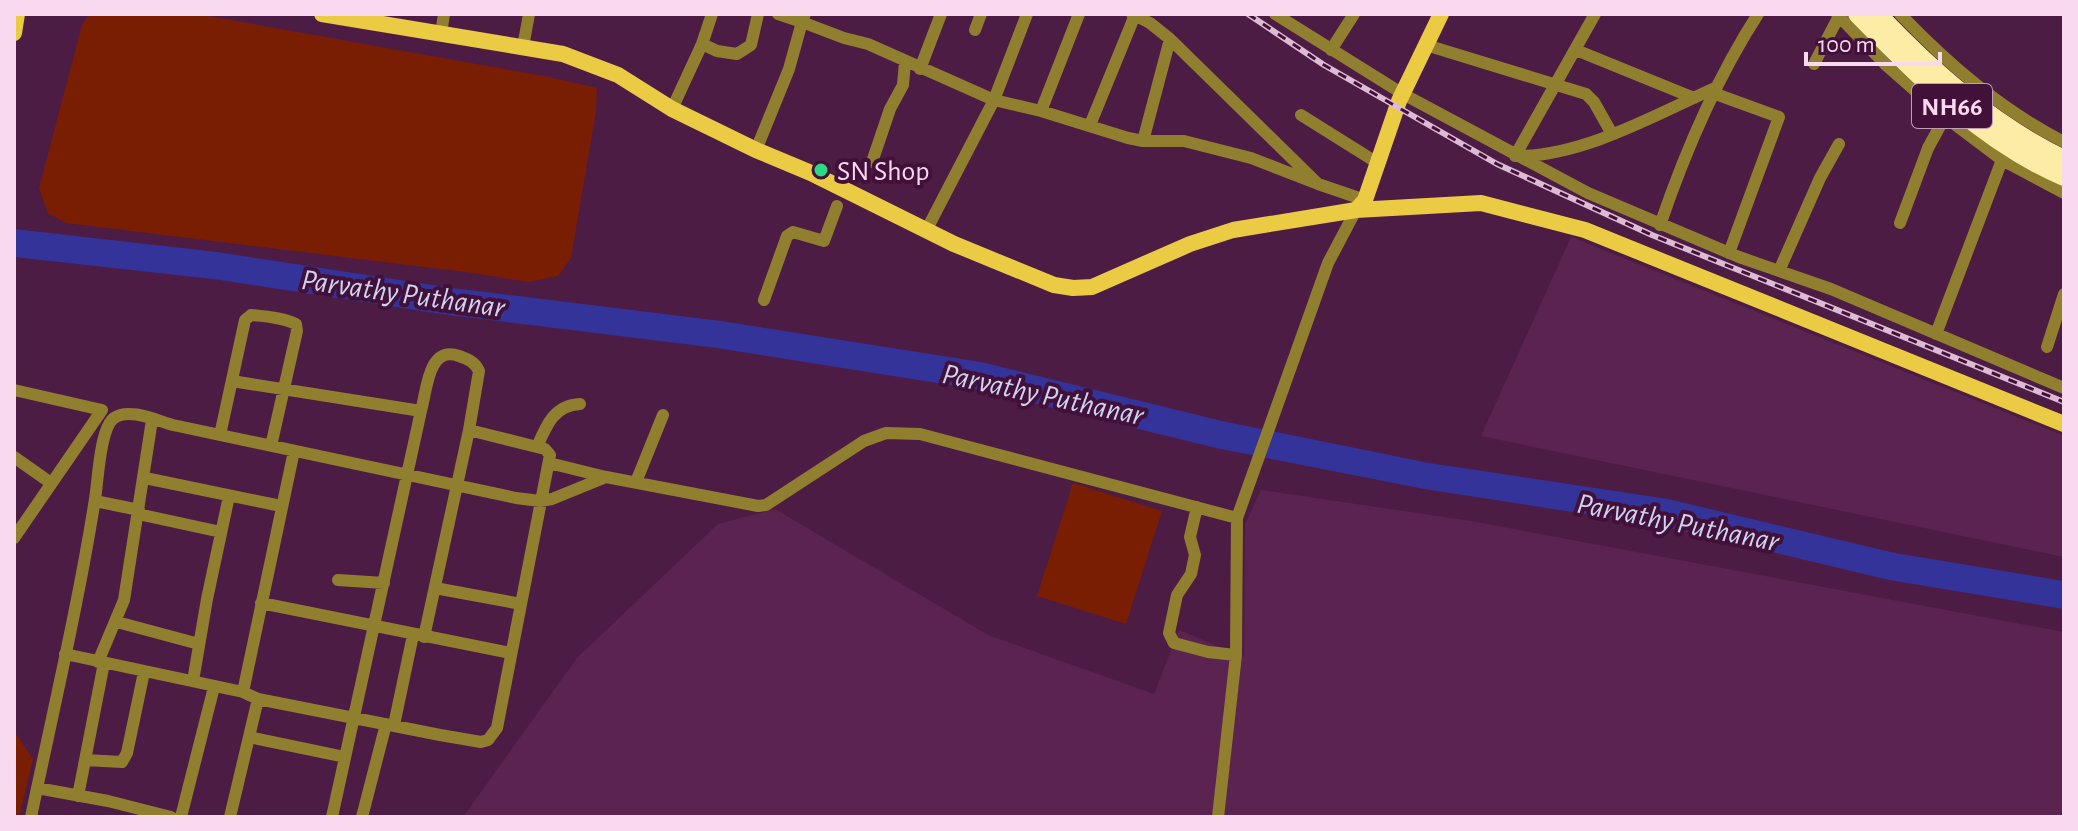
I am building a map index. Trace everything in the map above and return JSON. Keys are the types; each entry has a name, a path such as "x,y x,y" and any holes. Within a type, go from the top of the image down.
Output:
{"highway":[{"name":"NH66","path":"1878,14 1966,97 2029,141 2064,159"},
{"name":"NH66","path":"1845,15 1959,112 2022,155 2064,177"}],"main road":[{"path":"14,33 17,14"},
{"path":"322,14 563,54 618,75 672,109 954,244 1039,281 1073,288 1092,287 1190,244 1233,230 1360,205 1481,203 1585,230 2064,424"},
{"path":"1360,205 1403,94 1441,14"}],"street":[{"path":"441,34 444,14"},
{"path":"523,47 529,14"},
{"path":"672,109 702,44 712,14"},
{"path":"702,44 717,51 737,54 751,45 758,14"},
{"path":"778,14 803,18 994,100 1143,141 1184,141 1251,158 1318,184 1360,205 1328,263 1237,518 1236,655 1218,817"},
{"path":"920,69 941,14"},
{"path":"975,30 981,14"},
{"path":"927,229 994,100 1027,14"},
{"path":"1041,111 1079,14"},
{"path":"1275,14 1403,94 1515,156 1660,225 1831,289 2064,388"},
{"path":"1331,50 1354,14"},
{"path":"1515,156 1595,14"},
{"path":"1660,225 1714,91 1755,18 1739,14"},
{"path":"1900,14 1976,88 2064,142"},
{"path":"1090,125 1133,15 1170,39 1318,184"},
{"path":"1814,64 1845,15 1886,65 1945,117 2002,160 2064,193"},
{"path":"756,150 789,69 803,18"},
{"path":"1143,141 1170,39"},
{"path":"1426,45 1590,97 1612,134"},
{"path":"1576,50 1694,98"},
{"path":"872,162 890,109 903,85 905,62"},
{"path":"1515,156 1557,151 1612,134 1714,91 1779,117 1729,253"},
{"path":"1301,115 1376,162"},
{"path":"1900,223 1928,148 1945,117"},
{"path":"1779,271 1820,178 1839,144"},
{"path":"1936,334 2002,160"},
{"path":"764,300 787,236 796,232 824,241 837,206"},
{"path":"2047,347 2064,294"},
{"path":"220,435 245,320 257,315 296,324 297,331 271,446"},
{"path":"332,817 421,411 438,357 446,353 467,358 479,371 469,430 435,588 362,817"},
{"path":"232,381 421,411"},
{"path":"14,390 102,410 14,538"},
{"path":"537,447 549,418 569,405 580,404"},
{"path":"31,817 95,501 105,434 116,414 130,414 540,501 606,477"},
{"path":"636,482 663,415"},
{"path":"78,796 101,662 124,600 152,420"},
{"path":"65,654 243,692 258,699 481,742 488,740 497,728 549,463 548,452 537,447 469,430"},
{"path":"549,463 758,506 766,505 864,441 886,433 920,434 1237,518"},
{"path":"243,692 294,451"},
{"path":"14,457 51,483"},
{"path":"145,478 281,506"},
{"path":"193,681 229,496"},
{"path":"95,501 221,532"},
{"path":"1197,507 1190,537 1195,555 1191,574 1177,595 1169,633 1174,643 1236,655"},
{"path":"338,580 384,583"},
{"path":"435,588 521,604"},
{"path":"261,603 511,653"},
{"path":"117,622 199,644"},
{"path":"85,760 122,762 127,753 144,672"},
{"path":"181,817 214,687"},
{"path":"230,817 258,699"},
{"path":"249,737 345,757"},
{"path":"37,788 171,817"}],"shaded area":[{"path":"90,14 197,14 597,88 596,111 571,258 558,276 528,282 66,223 48,213 39,188 82,25"},
{"path":"1571,237 2064,436 2064,557 1481,436"},
{"path":"1073,483 1162,511 1126,624 1037,596"},
{"path":"1261,490 1471,521 2064,632 2064,817 463,817 577,658 718,524 775,509 988,635 1154,694 1179,630 1244,657 1245,525"},
{"path":"14,731 33,759 19,817 14,817"}],"water":[{"name":"Parvathy Puthanar","path":"14,229 217,252 452,288 721,321 981,362 1222,421 1429,463 1668,499 1895,553 2064,581 2064,609 1889,580 1662,526 1424,489 1216,448 975,389 717,348 448,315 213,279 14,257"}],"railway":[{"path":"1248,14 1324,65 1497,164 1652,235 2064,402"}],"place":[{"name":"SN Shop","path":"821,170"}]}
